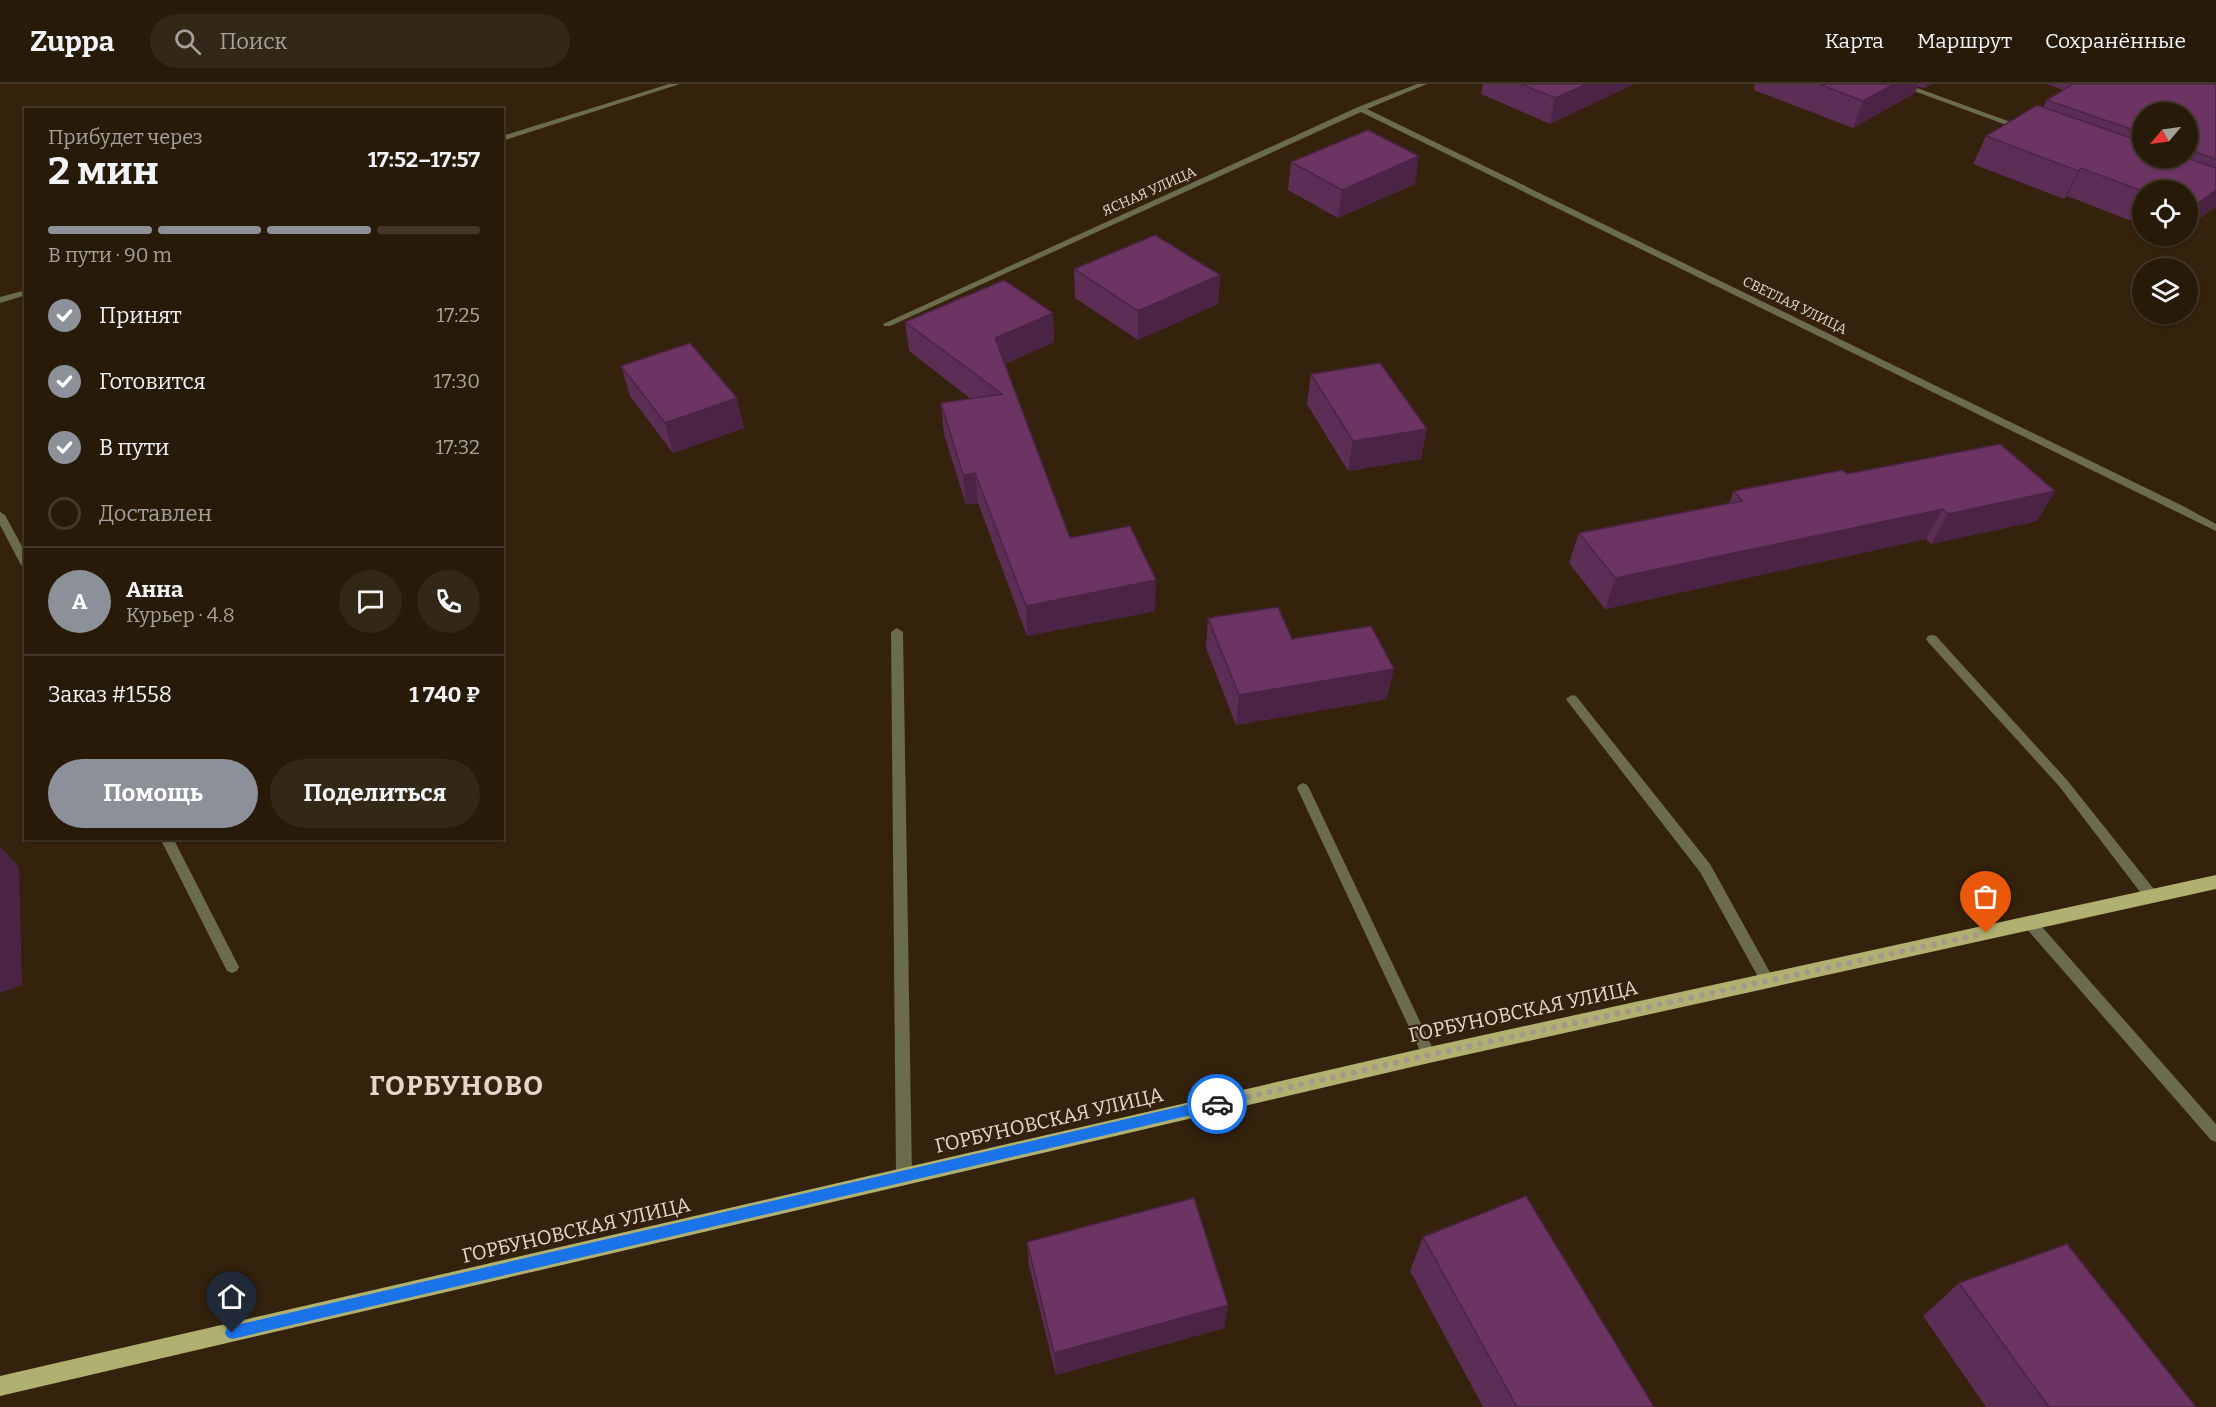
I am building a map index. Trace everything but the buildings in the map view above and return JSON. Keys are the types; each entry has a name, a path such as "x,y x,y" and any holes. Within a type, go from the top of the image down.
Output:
{"main road":[{"name":"ГОРБУНОВСКАЯ УЛИЦА","path":"0,1386 1429,1055 2216,882"}],"street":[{"path":"504,139 676,84"},
{"name":"ЯСНАЯ УЛИЦА","path":"887,324 1361,109 1423,84"},
{"path":"1899,84 2030,131"},
{"name":"СВЕТЛАЯ УЛИЦА","path":"1361,109 2216,528"},
{"path":"0,300 24,293"},
{"path":"0,515 24,561"},
{"path":"897,632 904,1176"},
{"path":"1932,639 2063,783 2152,897"},
{"path":"1572,699 1705,868 1767,980"},
{"path":"1303,788 1429,1055"},
{"path":"167,840 232,967"},
{"path":"2030,923 2216,1135"}],"way so far":[{"path":"1217,1104 1429,1055 1986,933"}],"district":[{"name":"ГОРБУНОВО","path":"457,1086"}],"route":[{"path":"232,1333 1217,1104"}]}
